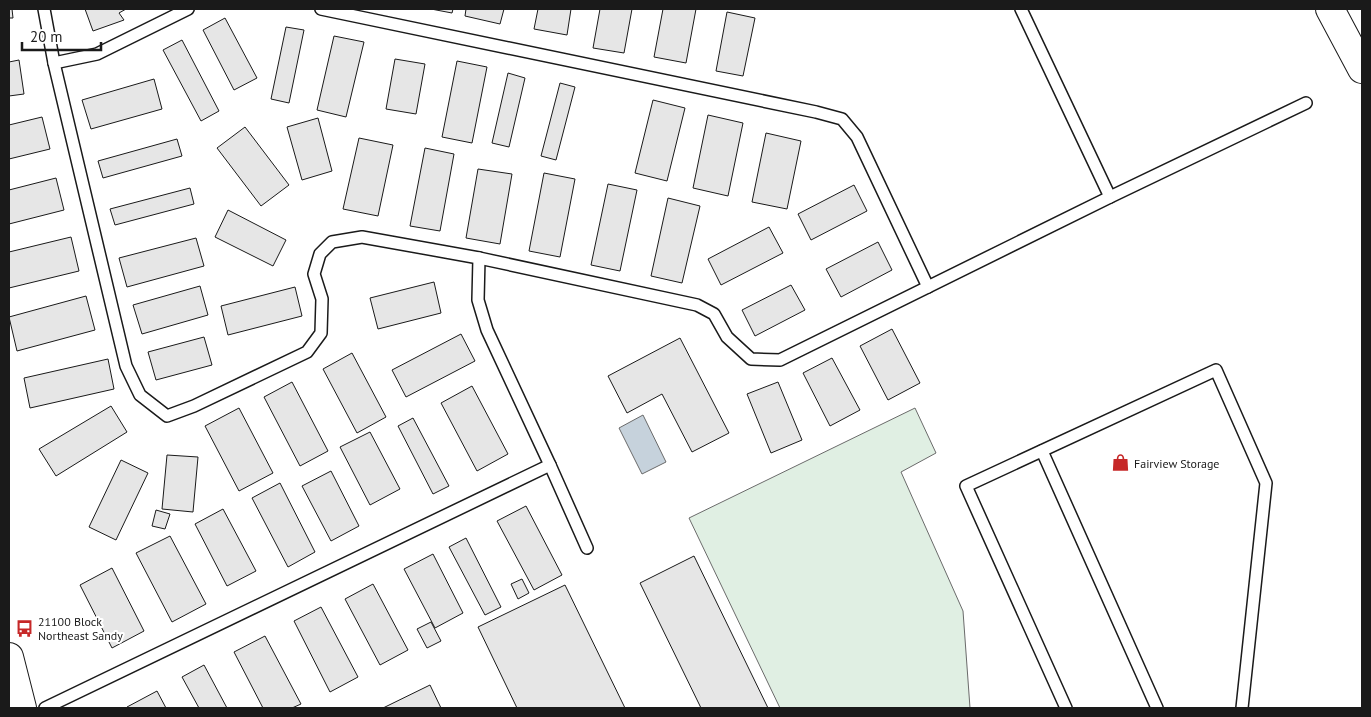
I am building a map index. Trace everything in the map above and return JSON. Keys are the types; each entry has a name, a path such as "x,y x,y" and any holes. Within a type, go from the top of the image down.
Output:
{"main road":[{"path":"1330,9 1362,69"},
{"path":"9,657 22,708"}],"lane":[{"path":"44,9 54,63 126,366 140,395 167,416 194,406 306,352 321,333 322,299 314,274 320,254 332,242 362,237 480,258 698,305 714,314 727,337 750,359 780,360 1110,197 1306,103"},
{"path":"54,63 97,54 188,9"},
{"path":"321,9 842,119 857,137 928,286"},
{"path":"1026,10 1110,197"},
{"path":"480,258 478,300 487,330 587,548"},
{"path":"1066,708 966,486 1216,370 1266,483 1242,708"},
{"path":"1042,451 1157,708"},
{"path":"45,708 550,465"}],"green space":[{"path":"915,408 936,453 901,472 963,611 970,708 780,708 689,518"}],"shaded area":[{"path":"643,415 666,462 642,474 619,428"}],"building":[{"path":"9,9 12,9 13,18 9,18"},
{"path":"85,9 126,9 119,13 124,20 93,31"},
{"path":"431,9 453,9 452,13"},
{"path":"466,9 504,9 500,24 465,16"},
{"path":"538,9 571,9 567,35 534,29"},
{"path":"600,9 632,9 624,53 593,48"},
{"path":"663,9 696,9 686,63 654,57"},
{"path":"727,12 755,18 743,76 716,71"},
{"path":"225,18 257,78 234,90 203,30"},
{"path":"286,27 304,30 289,103 271,99"},
{"path":"334,36 364,42 346,117 317,110"},
{"path":"182,40 219,111 201,121 163,50"},
{"path":"395,59 425,64 416,114 386,109"},
{"path":"19,60 24,94 9,96 9,62"},
{"path":"457,61 487,67 472,143 442,137"},
{"path":"508,73 525,78 509,147 492,143"},
{"path":"154,79 162,109 91,129 82,100"},
{"path":"560,83 575,87 556,160 541,156"},
{"path":"653,100 685,108 667,181 635,173"},
{"path":"708,115 743,123 728,196 693,188"},
{"path":"42,117 50,149 9,159 9,125"},
{"path":"318,118 332,171 302,180 287,127"},
{"path":"245,127 289,185 261,206 217,148"},
{"path":"766,133 801,141 787,209 752,202"},
{"path":"359,138 393,145 378,216 343,209"},
{"path":"177,139 182,156 103,178 98,161"},
{"path":"425,148 454,154 440,231 410,226"},
{"path":"478,169 512,174 500,244 466,238"},
{"path":"544,173 575,179 560,257 529,251"},
{"path":"56,178 64,210 9,224 9,190"},
{"path":"608,184 637,190 620,271 591,265"},
{"path":"854,185 867,211 811,240 798,214"},
{"path":"190,188 194,204 115,225 110,209"},
{"path":"668,198 700,206 682,283 651,276"},
{"path":"228,210 286,240 273,266 215,237"},
{"path":"769,227 783,253 721,285 708,259"},
{"path":"71,237 79,271 9,288 9,252"},
{"path":"196,238 204,266 127,287 119,258"},
{"path":"878,242 892,270 841,297 826,269"},
{"path":"434,282 441,313 378,329 370,298"},
{"path":"791,285 805,310 755,336 742,310"},
{"path":"200,286 208,315 142,334 133,305"},
{"path":"295,287 302,316 228,335 221,306"},
{"path":"86,296 95,330 17,351 9,317"},
{"path":"892,329 920,383 888,400 860,346"},
{"path":"461,334 475,361 406,397 392,370"},
{"path":"204,337 212,365 156,380 148,352"},
{"path":"680,338 729,433 692,452 662,394 627,413 608,376"},
{"path":"352,353 386,417 357,433 323,369"},
{"path":"832,358 860,410 830,426 803,373"},
{"path":"108,359 114,389 30,408 24,378"},
{"path":"292,382 328,451 300,466 264,397"},
{"path":"778,382 802,440 771,453 747,394"},
{"path":"472,386 508,454 477,471 441,403"},
{"path":"111,406 127,432 56,476 39,449"},
{"path":"239,408 273,473 239,491 205,426"},
{"path":"413,418 449,486 433,494 398,426"},
{"path":"370,432 400,489 370,505 340,447"},
{"path":"167,455 198,457 193,512 162,509"},
{"path":"121,460 148,473 116,540 89,527"},
{"path":"331,471 359,526 331,541 302,486"},
{"path":"280,483 315,552 288,567 252,498"},
{"path":"526,506 562,575 534,590 497,521"},
{"path":"223,509 256,571 227,586 195,524"},
{"path":"156,510 170,514 165,529 152,526"},
{"path":"170,536 206,604 172,622 136,553"},
{"path":"466,538 501,607 485,615 449,547"},
{"path":"433,554 463,613 435,628 404,569"},
{"path":"694,556 768,708 701,708 640,583"},
{"path":"112,568 144,631 112,648 80,585"},
{"path":"522,579 529,593 518,599 511,584"},
{"path":"373,584 408,650 380,665 345,599"},
{"path":"565,585 625,708 517,708 478,627"},
{"path":"321,607 358,677 330,692 294,621"},
{"path":"431,622 441,641 427,648 417,629"},
{"path":"265,636 301,704 292,708 263,708 234,652"},
{"path":"204,665 227,708 199,708 182,677"},
{"path":"430,685 441,708 383,708"},
{"path":"157,691 166,708 127,707"}],"place":[{"name":"Fairview Storage","path":"1120,463"},
{"name":"21100 Block Northeast Sandy","path":"24,628"}]}
